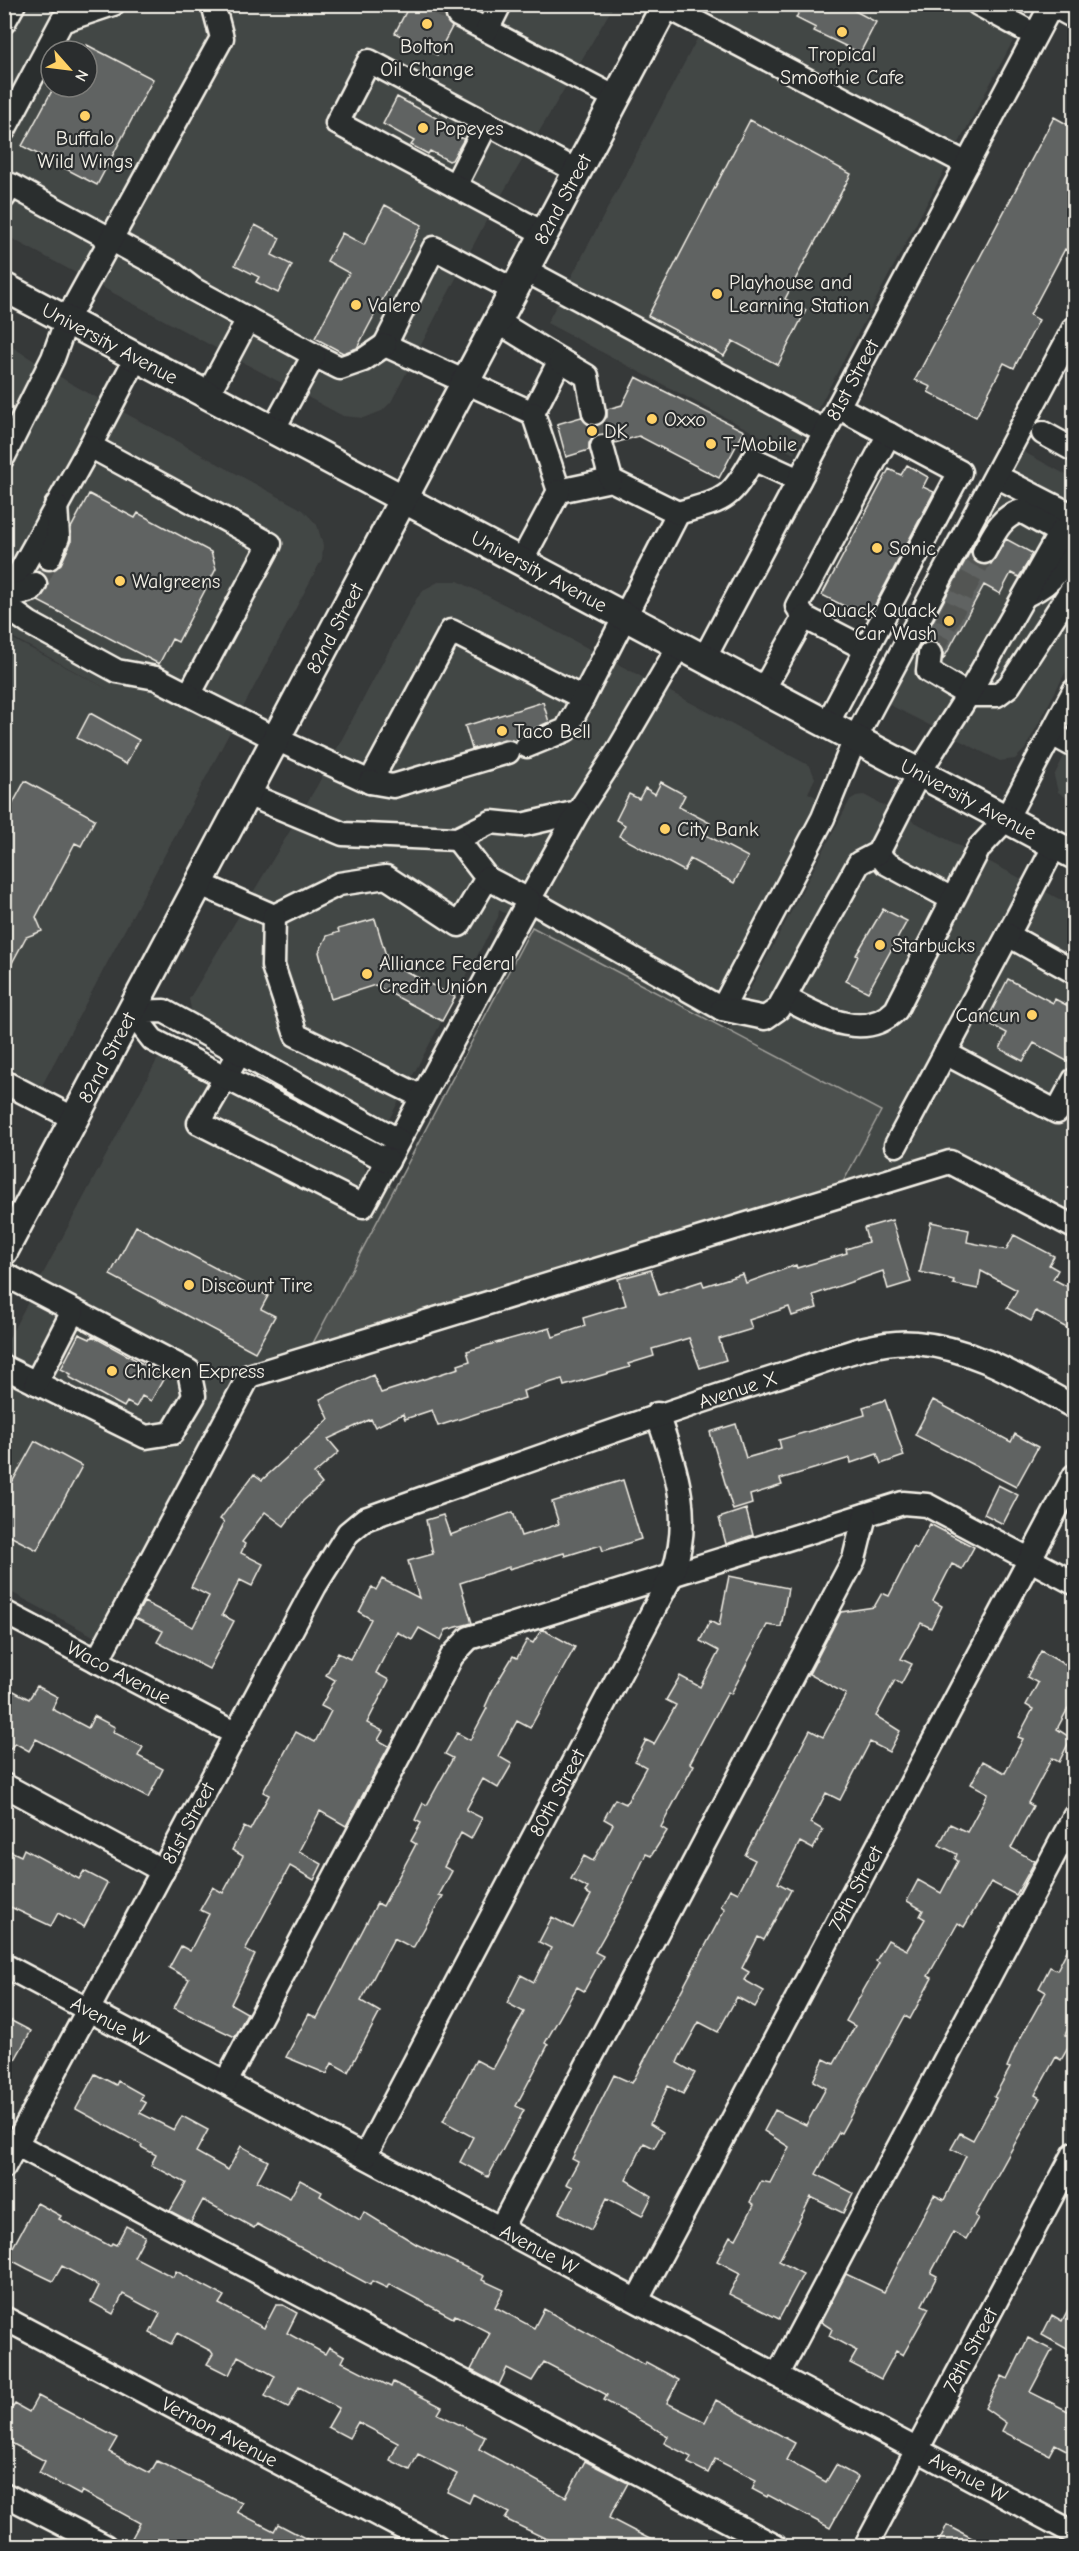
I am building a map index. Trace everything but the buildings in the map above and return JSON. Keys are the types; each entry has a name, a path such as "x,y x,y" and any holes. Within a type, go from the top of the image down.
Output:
{"main road":[{"name":"82nd Street","path":"4,1251 545,234 664,5"},
{"name":"University Avenue","path":"4,287 208,393 273,430 1065,850"}],"street":[{"path":"4,22 14,4"},
{"path":"4,130 62,21 113,4"},
{"path":"4,456 53,358 67,319 222,38 213,4"},
{"path":"487,30 500,4"},
{"path":"978,4 1035,35"},
{"path":"664,5 967,164"},
{"path":"1052,5 1074,17"},
{"name":"81st Street","path":"704,659 1052,5"},
{"path":"458,15 616,98"},
{"path":"545,234 337,123 369,60 577,171"},
{"path":"455,186 487,123"},
{"path":"7,188 112,238 171,272 193,289 340,368 363,360 385,345 434,248 520,280 825,431"},
{"path":"208,393 248,319"},
{"path":"498,322 587,376 594,413"},
{"path":"722,1009 823,818 855,739 1074,328"},
{"path":"385,345 533,413"},
{"path":"273,430 314,355"},
{"path":"6,597 137,356"},
{"path":"521,562 560,491 533,413 560,360"},
{"path":"827,724 960,472 838,407"},
{"path":"866,649 804,617 797,606 889,434"},
{"path":"1043,434 1074,450"},
{"path":"90,446 270,544 189,694"},
{"path":"602,447 611,480"},
{"path":"560,491 611,480 678,513 725,500 738,487 753,459 799,480"},
{"path":"996,476 1068,524"},
{"path":"49,558 58,537 57,506"},
{"path":"984,552 997,528 1009,515 1021,511 1068,524"},
{"path":"6,597 11,610 29,623 117,671 156,678 276,740 370,782 393,786 518,749 566,730 678,513"},
{"path":"457,839 487,878 722,1009 765,1018 778,1009 785,998 860,863 878,853 919,773 968,695 1026,595 1043,588 1055,576 1069,551 1068,524"},
{"path":"6,597 31,590 35,584"},
{"path":"930,654 928,671 968,695 997,695 1009,686 1074,586"},
{"path":"763,690 804,617"},
{"path":"370,782 451,631 583,698"},
{"path":"239,1054 199,1123 363,1206 578,812 618,752 679,646"},
{"path":"785,998 830,1020 873,1026 886,1020 896,1010 979,848 1006,819 1074,691"},
{"path":"1052,734 1074,746"},
{"path":"247,794 343,834 457,839 491,822 522,825 578,812"},
{"path":"896,1145 1008,935 1065,850"},
{"path":"878,853 886,863 952,899"},
{"path":"200,884 274,916 339,884 386,877 459,925 487,878"},
{"path":"274,916 273,966 296,1035 422,1097"},
{"path":"1008,935 1074,972"},
{"path":"132,1012 164,1011 399,1140"},
{"path":"132,1012 153,1040 388,1161"},
{"path":"945,1053 1058,1112 1074,1080"},
{"path":"4,1082 75,1119"},
{"path":"98,1661 249,1376 950,1162 1074,1227"},
{"path":"4,1274 189,1371 194,1396 172,1433 146,1437 4,1367"},
{"path":"36,1383 73,1311"},
{"name":"Avenue X","path":"399,1506 657,1414 875,1346 914,1342 951,1348 985,1360 1074,1407"},
{"name":"80th Street","path":"365,2156 673,1573 681,1548 683,1506 674,1462 657,1414"},
{"name":"79th Street","path":"637,2300 1074,1476"},
{"path":"226,2082 452,1656 469,1638 903,1503 927,1505 1074,1583"},
{"name":"81st Street","path":"4,2167 10,2142 88,2009 315,1586 348,1533 364,1519 399,1506"},
{"path":"501,2228 854,1559 865,1515"},
{"name":"Waco Avenue","path":"4,1612 236,1734"},
{"path":"4,1785 163,1871"},
{"path":"778,2374 1074,1817"},
{"name":"Avenue W","path":"4,1965 1074,2533"},
{"path":"10,2142 775,2547"},
{"name":"78th Street","path":"866,2547 1074,2154"},
{"name":"Vernon Avenue","path":"4,2318 437,2547"},
{"path":"4,2494 105,2547"}],"shaded area":[{"path":"4,5 614,5 485,223 391,402 382,411 363,418 343,416 5,235"},
{"path":"715,5 1032,5 794,454 547,323"},
{"path":"4,342 70,383 303,510 317,525 323,545 322,559 38,1093 5,1075 5,635 111,691 5,633"},
{"path":"1022,451 1074,479 1074,656 1025,749 1015,759 1000,761 888,704"},
{"path":"440,581 458,581 810,766 815,778 808,793 824,801 708,1020 499,910 498,917 387,1123 238,1043 192,1014 189,999 317,786 417,598 425,589"},
{"path":"1074,736 1074,803 1058,792 1054,776"},
{"path":"864,795 1074,907 1074,1218 949,1151 842,1184 880,1111 728,1031 850,800"},
{"path":"532,927 881,1111 842,1184 310,1349"},
{"path":"164,1056 364,1161 365,1170 395,1187 310,1349 239,1370 97,1638 5,1589 4,1347 157,1060"}],"tunnel":[{"path":"438,4 458,15"},
{"path":"594,413 602,447"},
{"path":"930,654 984,552"},
{"path":"35,584 49,558"}],"place":[{"name":"Bolton Oil Change","path":"427,24"},
{"name":"Tropical Smoothie Cafe","path":"842,32"},
{"name":"Buffalo Wild Wings","path":"85,116"},
{"name":"Popeyes","path":"423,128"},
{"name":"Playhouse and Learning Station","path":"717,294"},
{"name":"Valero","path":"356,305"},
{"name":"Oxxo","path":"652,419"},
{"name":"DK","path":"592,431"},
{"name":"T-Mobile","path":"711,444"},
{"name":"Sonic","path":"877,548"},
{"name":"Walgreens","path":"120,581"},
{"name":"Quack Quack Car Wash","path":"949,621"},
{"name":"Taco Bell","path":"502,731"},
{"name":"City Bank","path":"665,829"},
{"name":"Starbucks","path":"880,945"},
{"name":"Alliance Federal Credit Union","path":"367,974"},
{"name":"Cancun","path":"1032,1015"},
{"name":"Discount Tire","path":"189,1285"},
{"name":"Chicken Express","path":"112,1371"}]}
